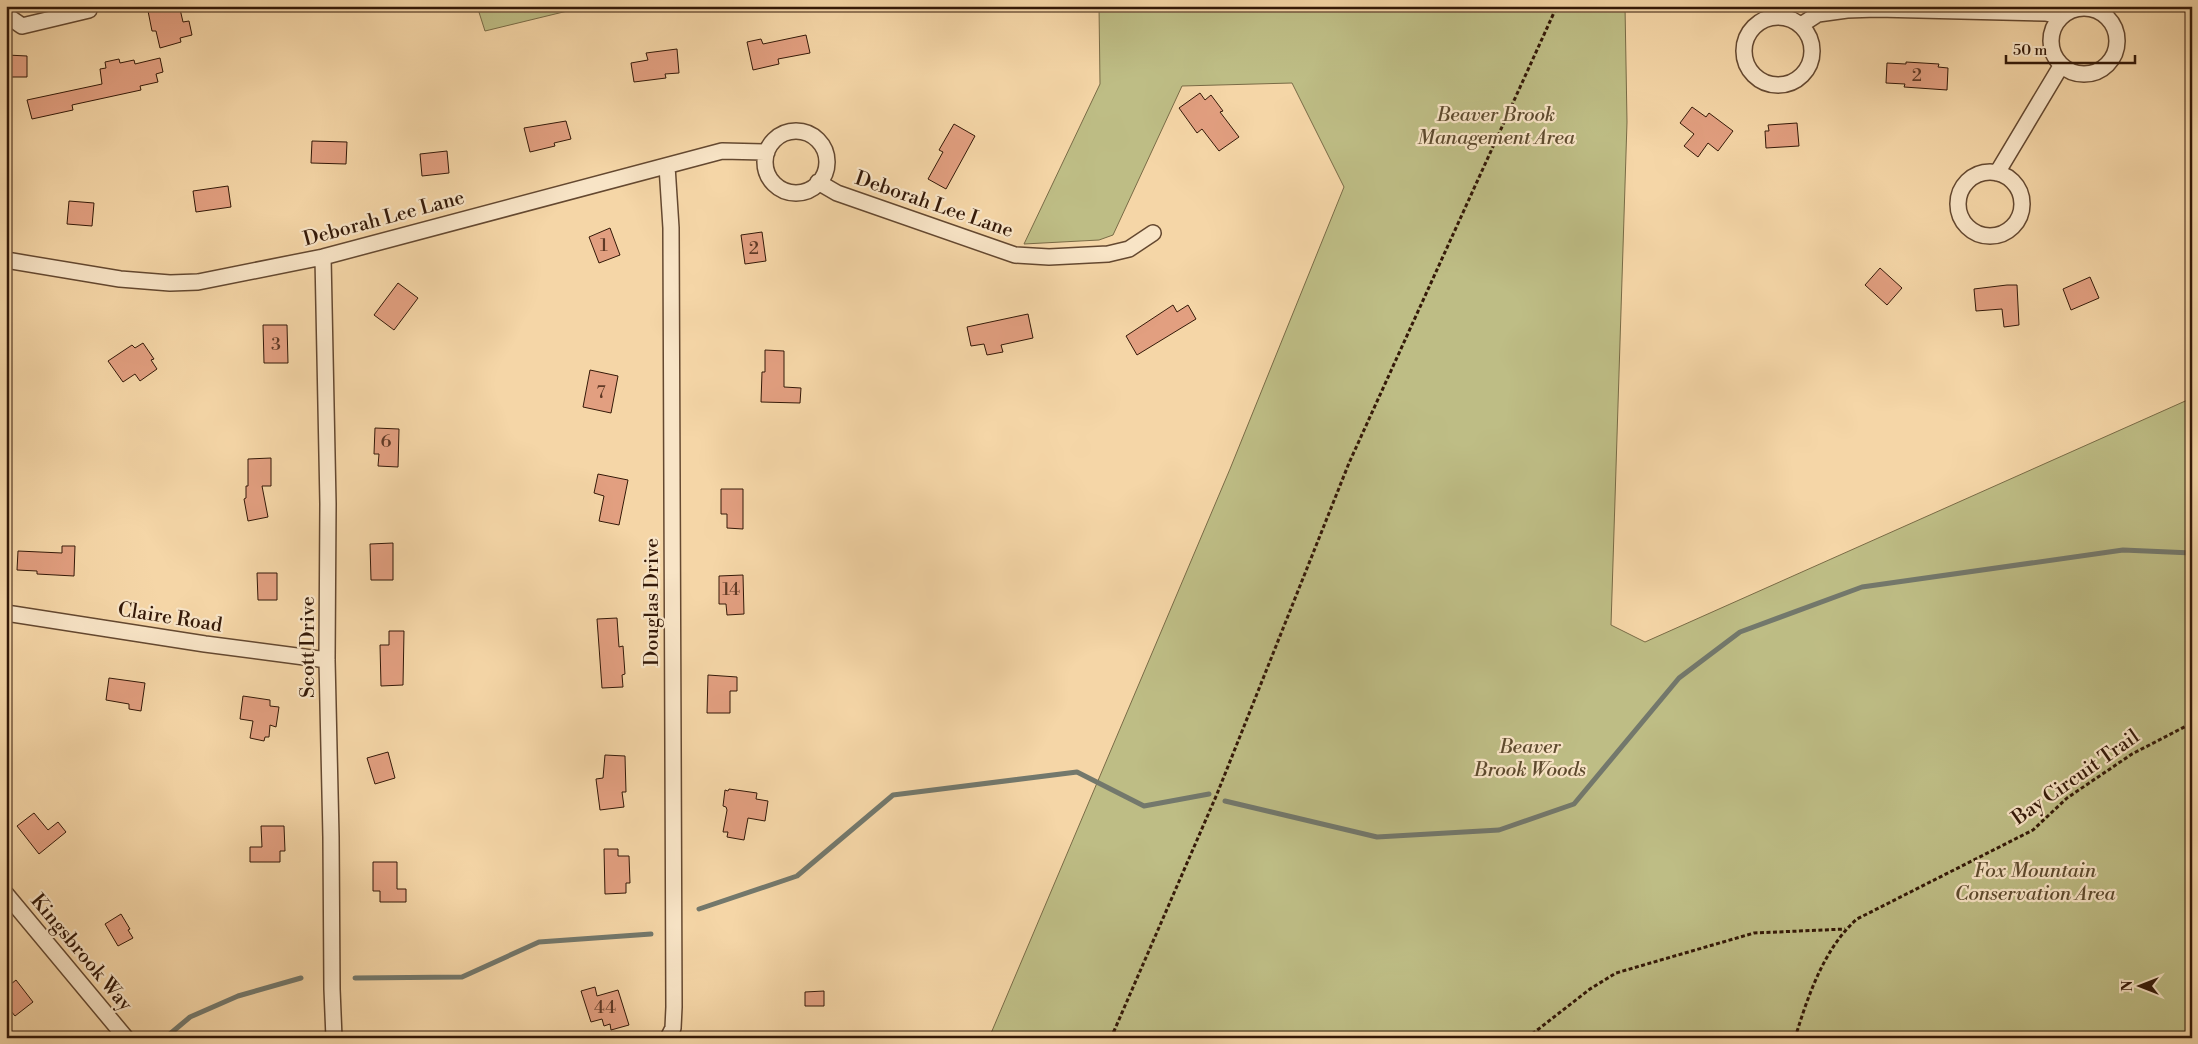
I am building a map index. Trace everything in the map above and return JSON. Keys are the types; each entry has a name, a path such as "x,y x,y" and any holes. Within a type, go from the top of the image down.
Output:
{"street":[{"path":"2080,8 2101,9 2110,21 2117,38 2116,48 2110,62 2100,71 2089,74 2074,73 2061,66 2052,54 2050,39 2054,25 2061,16 2072,10 2080,8"},
{"path":"1801,25 1818,14 1877,9 2045,13 2061,16"},
{"path":"6,15 22,26 89,10"},
{"path":"1772,17 1787,18 1801,25 1810,37 1813,52 1809,67 1799,79 1784,85 1777,85 1769,84 1756,77 1747,65 1744,50 1748,35 1758,23 1772,17"},
{"path":"1997,173 2061,66"},
{"path":"801,131 818,140 824,149 826,170 818,182 806,191 796,193 787,192 778,187 771,180 765,162 767,152 772,143 786,132 801,131"},
{"name":"Deborah Lee Lane","path":"6,260 120,278 170,283 198,282 323,257 722,151 767,152"},
{"name":"Douglas Drive","path":"667,166 671,228 674,998 673,1028 668,1038"},
{"path":"1982,173 1997,173 2011,180 2018,189 2022,202 2021,211 2015,224 2009,230 1994,236 1984,236 1970,229 1963,222 1959,214 1958,199 1963,186 1973,177 1982,173"},
{"name":"Deborah Lee Lane","path":"818,182 837,193 1015,255 1049,257 1114,253 1129,249 1154,233"},
{"name":"Scott Drive","path":"323,257 328,504 327,660 334,1038"},
{"name":"Claire Road","path":"6,613 205,644 327,660"},
{"name":"Kingsbrook Way","path":"6,894 126,1038"}],"path":[{"path":"1111,1038 1220,785 1349,463 1557,6"},
{"name":"Bay Circuit Trail","path":"1795,1038 1823,964 1845,929 1857,919 2032,830 2067,798 2132,754 2192,723"},
{"path":"1527,1038 1590,989 1616,973 1754,933 1845,929"},
{"path":"1112,1032 1139,1038"}],"green space":[{"path":"477,6 588,6 485,31"},
{"path":"1099,6 1625,6 1627,122 1611,625 1645,642 2192,398 2192,1038 989,1038 1230,469 1344,187 1292,83 1182,86 1113,235 1099,240 1024,244 1100,84"}],"building":[{"path":"147,6 177,6 178,10 180,9 183,22 189,21 192,35 180,38 181,42 160,48 156,31 152,31"},
{"path":"806,35 810,53 778,59 779,64 753,70 747,42 761,39 763,44"},
{"path":"677,49 679,73 665,74 666,78 634,82 631,63 648,60 646,53"},
{"path":"7,55 27,56 27,77 7,77"},
{"path":"160,58 163,72 156,74 158,82 140,86 141,90 72,105 73,110 32,119 27,100 102,84 100,69 106,68 105,62 119,59 120,63 134,60 135,64"},
{"path":"1906,62 1939,64 1938,67 1948,68 1947,90 1904,87 1905,84 1886,83 1887,63 1906,64"},
{"path":"1200,93 1205,100 1211,95 1223,111 1220,112 1239,137 1219,151 1202,129 1197,133 1179,108"},
{"path":"1692,107 1706,117 1709,113 1733,131 1718,151 1708,143 1698,157 1684,146 1694,134 1680,123"},
{"path":"566,121 571,139 554,143 555,146 530,152 524,128"},
{"path":"1797,123 1799,146 1766,148 1765,131 1769,131 1768,125"},
{"path":"954,124 975,136 946,189 928,179 943,152 939,150"},
{"path":"312,141 347,142 346,164 311,163"},
{"path":"447,151 449,173 422,176 420,154"},
{"path":"228,186 231,207 196,212 193,191"},
{"path":"69,201 94,203 92,226 67,224"},
{"path":"610,228 620,255 599,263 589,237"},
{"path":"762,232 766,261 745,264 741,235"},
{"path":"1880,268 1902,288 1887,305 1865,285"},
{"path":"2090,277 2099,298 2071,310 2063,289"},
{"path":"398,283 418,298 394,330 374,315"},
{"path":"2017,285 2019,325 2004,327 2002,309 1976,311 1974,289"},
{"path":"1173,305 1177,312 1188,305 1196,319 1137,355 1126,336"},
{"path":"1028,314 1033,338 1001,345 1003,352 987,355 984,344 971,346 967,327"},
{"path":"263,325 287,325 288,363 264,363"},
{"path":"143,343 154,359 151,360 157,369 140,381 135,374 123,382 108,361 132,345 135,348"},
{"path":"765,350 784,351 784,387 801,388 800,403 761,402 762,372 765,372"},
{"path":"590,370 618,376 611,413 583,407"},
{"path":"375,428 399,429 398,467 378,466 379,454 374,454"},
{"path":"271,458 271,486 262,486 268,517 248,521 244,499 246,498 246,486 248,486 248,459"},
{"path":"598,474 628,480 619,525 599,521 604,496 594,493"},
{"path":"721,489 743,489 743,529 727,528 727,514 721,514"},
{"path":"393,543 393,580 371,580 370,544"},
{"path":"62,546 75,546 74,576 37,574 37,571 17,570 18,551 62,553"},
{"path":"257,573 277,573 277,600 258,600"},
{"path":"743,575 744,614 727,615 726,604 719,604 719,576"},
{"path":"617,618 619,647 623,646 625,674 622,675 623,687 602,688 597,619"},
{"path":"389,631 404,631 403,685 381,686 380,645 389,645"},
{"path":"708,675 737,677 737,691 730,691 730,713 707,713"},
{"path":"109,678 145,683 141,711 129,709 129,704 106,700"},
{"path":"243,696 270,700 270,706 279,707 276,727 270,725 269,737 265,737 264,741 250,738 253,721 240,719"},
{"path":"388,752 395,778 375,784 367,758"},
{"path":"605,755 625,756 626,792 622,792 624,807 600,810 596,779 603,778"},
{"path":"729,789 757,793 756,799 768,801 765,821 748,818 744,840 727,837 728,832 723,832 727,810 723,806 725,790 728,791"},
{"path":"34,813 48,830 58,822 66,832 39,854 17,826"},
{"path":"261,826 284,826 285,851 280,851 280,862 250,862 250,847 262,847"},
{"path":"604,849 618,849 618,856 629,856 630,883 626,883 626,893 605,894"},
{"path":"373,862 397,862 397,889 406,889 406,902 380,902 380,891 373,891"},
{"path":"121,914 133,938 118,946 105,924"},
{"path":"16,980 33,1002 15,1016 6,1005 6,988"},
{"path":"595,987 597,996 618,990 629,1025 611,1030 610,1024 604,1026 602,1019 591,1022 581,991"},
{"path":"824,991 824,1006 805,1006 805,992"}],"waterway":[{"path":"1225,801 1377,837 1499,830 1574,804 1679,678 1740,632 1862,587 2123,550 2192,553"},
{"path":"699,909 797,876 893,795 1077,772 1144,806 1209,794"},
{"path":"355,978 462,977 539,942 651,934"},
{"path":"165,1038 190,1017 238,996 301,978"}],"park label":[{"name":"Beaver Brook Management Area","path":"1496,126"},
{"name":"Beaver Brook Woods","path":"1530,758"},
{"name":"Fox Mountain Conservation Area","path":"2035,882"}]}
